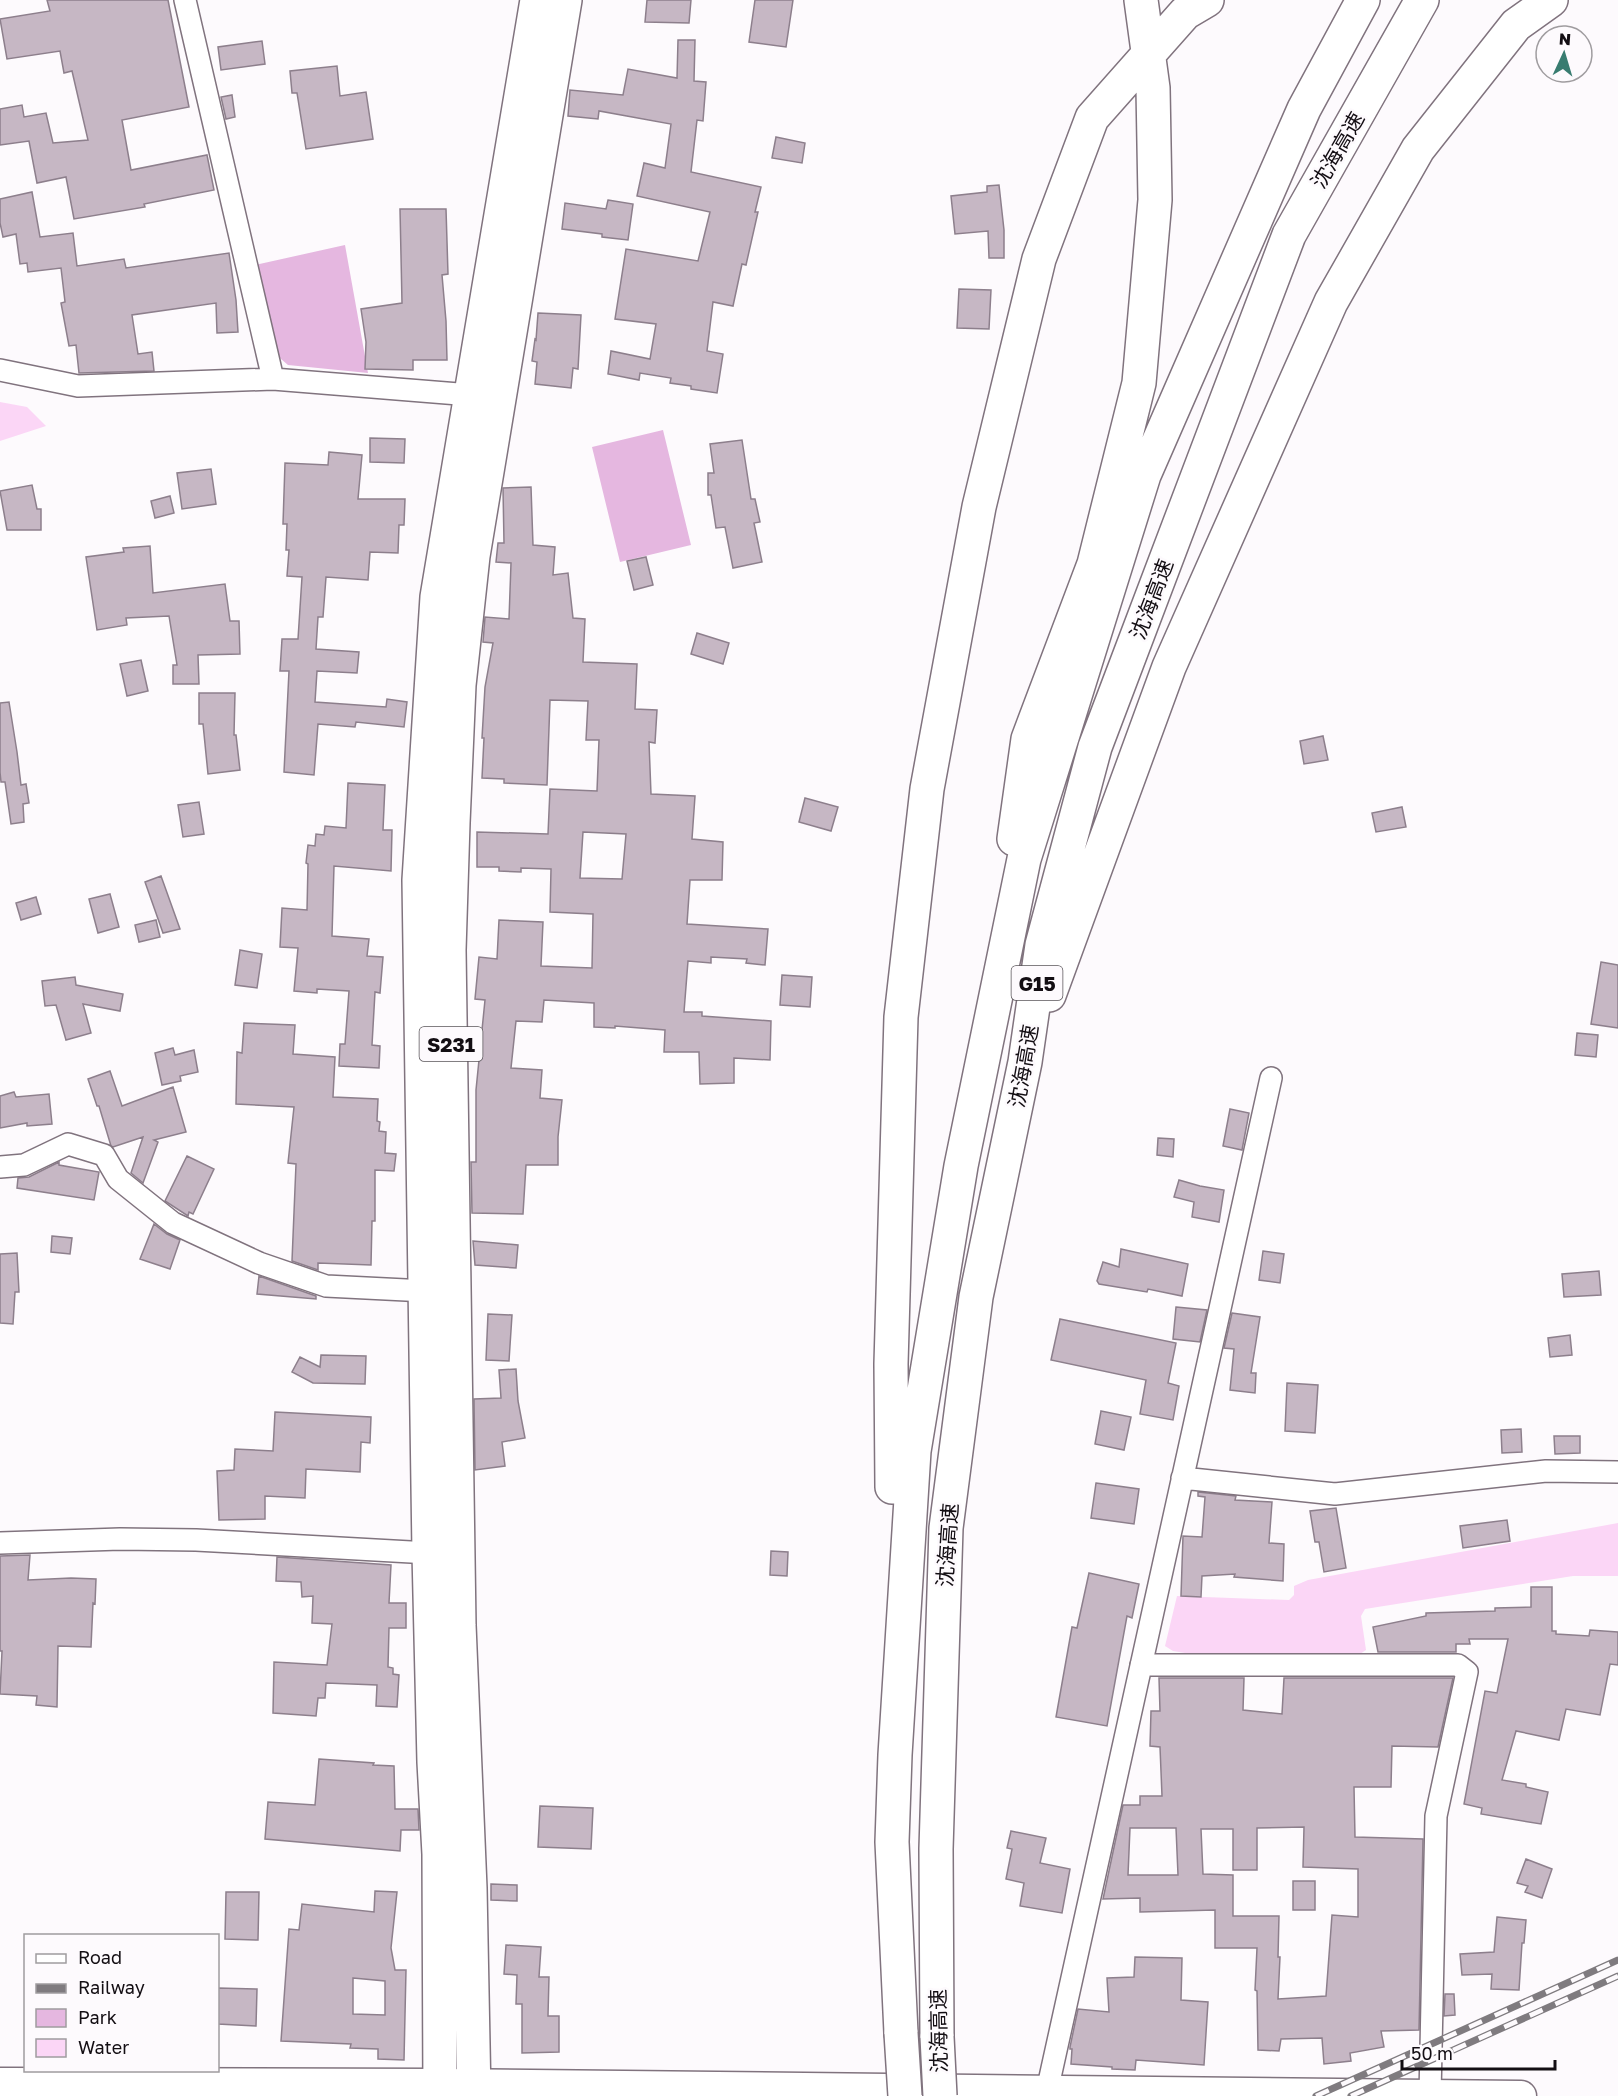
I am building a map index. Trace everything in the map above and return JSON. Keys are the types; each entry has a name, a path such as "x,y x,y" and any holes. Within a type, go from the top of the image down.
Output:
{"main road":[{"path":"440,2090 439,1854 429,1553 419,880 437,597 537,0"},
{"name":"S231","path":"473,2090 470,1888 459,1625 449,950 459,685 473,556 565,0"},
{"path":"984,1053 1028,739 1094,564 1139,383 1155,200 1152,88 1141,0"},
{"path":"895,1755 891,1364 900,1017 927,789 979,507 1040,259 1092,118 1185,14 1207,0"},
{"name":"沈海高速","path":"905,2096 892,1842 895,1755 914,1451 961,1166 1024,859 1144,475 1304,109 1363,0"},
{"name":"沈海高速","path":"940,2096 937,2037 936,1849 946,1528 976,1297 1025,1062 1042,945 1100,736 1289,235 1422,0"},
{"path":"1025,1062 1169,667 1331,302 1418,148 1510,0"},
{"path":"1418,148 1516,25 1551,0"}],"street":[{"path":"185,0 273,379"},
{"path":"0,370 78,386 273,379 471,395"},
{"path":"1047,2091 1271,1078"},
{"path":"0,1167 24,1165 68,1144 104,1155 118,1179 173,1223 258,1263 326,1286 426,1291"},
{"path":"1182,1478 1335,1494 1546,1471 1618,1472"},
{"path":"0,1543 120,1539 196,1540 429,1553"},
{"path":"1141,1665 1458,1665 1467,1672 1437,1816 1430,2095"},
{"path":"0,2083 440,2090 1047,2091 1521,2096"}],"green space":[{"path":"345,245 368,373 288,365 274,353 255,265"},
{"path":"663,430 691,545 620,562 592,447"}],"water":[{"path":"0,402 27,407 46,426 0,441"},
{"path":"1618,1523 1618,1576 1573,1576 1365,1609 1361,1616 1366,1650 1360,1654 1203,1656 1173,1651 1165,1646 1177,1596 1289,1600 1294,1595 1294,1586 1308,1580"}],"building":[{"path":"47,0 168,0 189,107 122,120 131,170 207,155 214,190 144,204 145,207 74,219 66,177 37,183 29,141 0,145 0,109 22,105 24,117 46,113 53,143 88,140 72,71 64,73 60,51 7,59 0,19 50,11"},
{"path":"647,0 691,0 689,23 645,22"},
{"path":"755,0 793,0 786,47 749,42"},
{"path":"678,40 695,40 694,81 706,82 703,121 697,120 691,172 761,187 746,265 742,264 733,306 713,302 707,351 723,354 717,393 670,383 671,378 640,373 639,380 608,374 611,351 650,359 656,324 615,319 626,249 698,261 710,212 637,196 644,163 665,168 671,124 599,111 598,119 568,116 570,90 623,95 628,69 677,78"},
{"path":"262,41 265,64 221,70 218,47"},
{"path":"337,66 340,96 366,92 373,139 306,149 297,93 292,93 290,71"},
{"path":"232,95 235,117 226,119 221,97"},
{"path":"776,137 805,143 802,163 772,158"},
{"path":"999,185 1004,230 1004,258 989,258 988,231 955,234 951,196 987,192 987,186"},
{"path":"32,192 40,237 73,233 77,266 124,259 126,268 229,253 238,332 217,333 216,303 132,315 138,354 152,352 154,371 79,373 76,345 69,346 61,303 65,302 61,268 28,272 27,263 20,264 16,234 3,237 0,223 0,199"},
{"path":"608,200 633,204 628,240 562,229 565,203 606,209"},
{"path":"400,209 446,209 448,274 442,275 447,360 413,360 413,370 365,369 366,342 361,309 402,303"},
{"path":"959,289 991,290 989,329 957,328"},
{"path":"538,313 581,315 578,369 573,368 571,388 535,384 537,362 532,361"},
{"path":"370,438 405,439 404,463 370,462"},
{"path":"742,440 751,499 755,499 760,522 754,523 762,562 733,568 725,527 716,528 711,495 708,495 708,473 714,473 710,444"},
{"path":"329,452 362,455 358,499 405,499 404,525 399,525 398,553 370,552 368,580 326,577 323,617 318,617 316,649 359,652 357,673 317,671 315,702 386,707 387,699 407,702 404,727 356,722 355,727 318,724 314,775 284,772 289,671 280,671 282,639 298,639 302,577 287,576 289,550 286,550 287,524 283,524 285,463 328,465"},
{"path":"211,469 216,504 182,509 177,473"},
{"path":"32,485 37,509 41,509 41,530 7,530 0,491"},
{"path":"531,487 533,545 555,547 553,575 568,573 573,618 585,619 583,662 637,664 635,709 657,710 655,743 649,742 651,794 695,796 692,839 723,842 722,880 690,880 687,924 768,929 765,965 746,963 747,959 711,957 711,963 688,961 684,1012 702,1012 702,1016 771,1021 770,1060 734,1058 734,1083 700,1084 699,1052 664,1052 665,1030 615,1026 615,1028 594,1027 594,1003 544,1000 542,1022 516,1021 511,1068 542,1070 540,1098 562,1100 558,1165 526,1165 523,1214 472,1213 471,1162 476,1162 476,1090 485,1000 475,999 479,957 497,959 499,920 543,922 541,966 592,968 593,914 550,912 551,869 521,868 521,872 499,871 499,867 477,867 477,832 548,834 550,789 597,791 599,740 586,740 588,701 550,700 547,785 504,783 504,779 482,778 485,687 493,643 483,642 485,617 509,619 511,563 496,562 498,543 504,543 503,488","holes":["583,832 626,834 622,879 580,878"]},
{"path":"170,496 174,513 155,518 151,501"},
{"path":"150,546 153,593 225,584 230,621 239,621 240,654 198,655 199,684 173,684 173,665 177,665 169,616 126,618 127,625 97,630 86,557 124,552 123,548"},
{"path":"646,557 653,585 634,590 627,561"},
{"path":"697,633 729,643 723,664 691,654"},
{"path":"141,660 148,691 127,696 120,664"},
{"path":"199,693 235,693 234,735 236,735 240,770 208,774 203,724 199,724"},
{"path":"9,702 21,785 26,784 29,803 23,804 24,822 11,824 5,782 1,782 0,772 0,703"},
{"path":"1323,736 1328,760 1304,764 1300,741"},
{"path":"348,783 385,785 383,830 392,830 391,871 334,866 332,936 369,939 367,956 383,957 380,993 375,992 372,1045 380,1046 379,1068 339,1066 340,1044 345,1044 349,991 317,989 317,993 294,991 298,948 280,947 282,908 307,910 308,845 315,846 316,834 324,835 325,826 346,828"},
{"path":"805,798 838,807 831,831 799,822"},
{"path":"199,802 204,834 183,837 178,805"},
{"path":"1402,807 1406,827 1376,832 1372,813"},
{"path":"161,876 180,929 163,933 145,882"},
{"path":"110,894 119,927 98,933 89,899"},
{"path":"36,897 41,914 21,920 16,903"},
{"path":"156,920 160,937 139,942 135,925"},
{"path":"240,950 262,954 257,988 235,985"},
{"path":"1601,962 1618,965 1618,1028 1591,1024"},
{"path":"782,975 812,977 810,1007 780,1005"},
{"path":"75,977 76,985 123,994 120,1011 83,1004 91,1033 66,1040 56,1005 45,1006 42,981"},
{"path":"244,1023 295,1025 293,1054 335,1057 333,1097 378,1099 377,1121 380,1122 379,1131 386,1132 385,1153 396,1154 394,1171 375,1170 375,1221 372,1221 371,1265 318,1263 318,1270 292,1261 296,1164 288,1163 294,1107 236,1104 237,1052 242,1053"},
{"path":"1577,1033 1598,1035 1596,1057 1575,1055"},
{"path":"173,1048 175,1055 194,1050 198,1072 180,1076 181,1081 162,1085 155,1053"},
{"path":"110,1071 122,1106 173,1087 186,1132 154,1140 158,1142 143,1183 131,1173 143,1137 111,1146 88,1079"},
{"path":"14,1092 16,1097 49,1094 52,1124 27,1126 27,1123 0,1128 0,1096"},
{"path":"1230,1109 1249,1113 1242,1150 1223,1146"},
{"path":"1158,1138 1174,1139 1173,1157 1157,1155"},
{"path":"187,1156 214,1169 193,1214 189,1212 188,1216 165,1201"},
{"path":"59,1162 59,1165 99,1172 94,1200 17,1188 18,1178 29,1177"},
{"path":"1179,1180 1224,1190 1219,1222 1192,1217 1194,1202 1174,1197"},
{"path":"154,1224 180,1240 170,1269 140,1259"},
{"path":"52,1236 72,1238 70,1254 51,1252"},
{"path":"473,1241 518,1245 516,1268 475,1265"},
{"path":"1121,1249 1188,1264 1182,1296 1148,1289 1147,1292 1099,1284 1097,1281 1103,1262 1119,1267"},
{"path":"1263,1251 1284,1254 1280,1283 1259,1280"},
{"path":"17,1253 19,1292 15,1292 13,1324 0,1323 0,1254"},
{"path":"1599,1271 1601,1295 1564,1297 1562,1274"},
{"path":"259,1276 316,1296 316,1299 257,1294"},
{"path":"1176,1307 1207,1310 1200,1342 1173,1339"},
{"path":"1232,1313 1260,1317 1251,1373 1256,1373 1255,1393 1230,1390 1234,1349 1224,1348"},
{"path":"488,1314 512,1315 509,1361 486,1360"},
{"path":"1060,1319 1176,1343 1168,1383 1179,1386 1173,1420 1140,1414 1146,1380 1051,1360"},
{"path":"1570,1335 1572,1355 1550,1357 1548,1338"},
{"path":"321,1355 366,1356 365,1384 313,1383 292,1372 300,1357 320,1367"},
{"path":"516,1369 518,1401 525,1438 502,1442 505,1466 475,1470 474,1399 501,1398 499,1370"},
{"path":"1287,1383 1318,1385 1315,1433 1285,1431"},
{"path":"1101,1411 1131,1417 1124,1450 1095,1444"},
{"path":"275,1412 371,1417 370,1443 361,1442 360,1472 306,1469 305,1498 265,1496 265,1519 219,1520 217,1471 234,1470 235,1449 273,1451"},
{"path":"1521,1429 1522,1452 1502,1453 1501,1430"},
{"path":"1554,1436 1580,1436 1580,1453 1555,1454"},
{"path":"1096,1483 1139,1489 1134,1524 1091,1518"},
{"path":"1198,1492 1236,1496 1235,1500 1272,1502 1269,1543 1284,1544 1283,1581 1234,1577 1235,1574 1202,1576 1201,1597 1181,1596 1183,1536 1202,1537 1205,1497 1198,1496"},
{"path":"1336,1508 1346,1568 1324,1572 1319,1542 1315,1542 1310,1511"},
{"path":"1507,1520 1510,1541 1463,1548 1460,1526"},
{"path":"771,1551 788,1552 787,1576 770,1575"},
{"path":"30,1555 28,1580 96,1579 91,1647 58,1646 57,1707 36,1705 37,1696 0,1694 2,1651 0,1651 0,1556"},
{"path":"277,1557 391,1565 389,1603 406,1603 406,1628 389,1628 388,1667 393,1668 393,1674 399,1675 397,1707 376,1706 377,1685 326,1683 325,1698 318,1698 316,1716 273,1713 274,1662 327,1665 332,1624 312,1623 313,1596 302,1597 301,1582 276,1581"},
{"path":"1089,1573 1139,1584 1132,1618 1127,1616 1107,1726 1056,1717 1072,1627 1077,1628"},
{"path":"1531,1587 1552,1587 1552,1631 1556,1631 1556,1634 1589,1636 1590,1630 1618,1632 1618,1665 1610,1664 1600,1715 1566,1709 1559,1740 1516,1731 1502,1780 1526,1784 1526,1787 1548,1792 1541,1824 1481,1814 1482,1808 1464,1804 1485,1691 1497,1693 1508,1639 1469,1639 1470,1644 1456,1644 1456,1652 1378,1652 1373,1627 1426,1616 1426,1613 1495,1611 1495,1608 1531,1607"},
{"path":"1159,1678 1244,1678 1243,1710 1282,1714 1284,1678 1453,1678 1438,1747 1392,1746 1391,1787 1354,1787 1355,1837 1423,1839 1419,2030 1381,2031 1384,2047 1350,2053 1351,2061 1324,2064 1322,2038 1281,2039 1279,2051 1258,2050 1257,1991 1255,1990 1257,1948 1215,1948 1215,1910 1140,1912 1140,1898 1103,1899 1123,1805 1140,1805 1140,1796 1162,1796 1160,1747 1150,1746 1151,1711 1160,1711","holes":["1304,1827 1303,1867 1358,1869 1358,1917 1332,1915 1326,1996 1278,1999 1279,1916 1233,1916 1233,1875 1203,1874 1201,1829 1233,1829 1233,1870 1257,1870 1257,1828","1130,1828 1176,1828 1178,1875 1128,1875"]},
{"path":"319,1759 394,1766 395,1809 418,1809 419,1830 401,1830 400,1851 265,1839 268,1802 315,1805"},
{"path":"540,1806 593,1808 591,1849 538,1847"},
{"path":"1011,1831 1046,1838 1040,1863 1070,1869 1062,1913 1020,1906 1024,1883 1006,1879 1012,1849 1007,1848"},
{"path":"1526,1859 1552,1869 1542,1898 1525,1892 1528,1886 1517,1883"},
{"path":"1293,1881 1315,1881 1315,1910 1293,1910"},
{"path":"491,1884 517,1885 517,1901 491,1900"},
{"path":"375,1891 397,1892 391,1948 395,1970 406,1970 404,2060 378,2059 378,2049 350,2048 351,2044 281,2041 289,1929 299,1930 302,1904 374,1912","holes":["353,1978 385,1981 385,2015 353,2014"]},
{"path":"226,1892 259,1892 258,1940 225,1939"},
{"path":"1497,1917 1526,1920 1519,1990 1491,1989 1492,1974 1462,1975 1460,1954 1494,1952"},
{"path":"506,1945 541,1947 539,1977 549,1977 548,2016 559,2016 559,2052 522,2053 522,2004 516,2004 517,1975 504,1974"},
{"path":"1135,1957 1182,1958 1181,2000 1208,2002 1204,2065 1136,2060 1135,2070 1071,2064 1072,2049 1070,2047 1078,2009 1109,2012 1107,1978 1134,1977"},
{"path":"219,1988 257,1989 256,2026 219,2024"},
{"path":"1445,1994 1454,1994 1455,2015 1444,2016"}],"railway":[{"path":"1316,2096 1618,1960"},
{"path":"1351,2096 1618,1976"}]}
